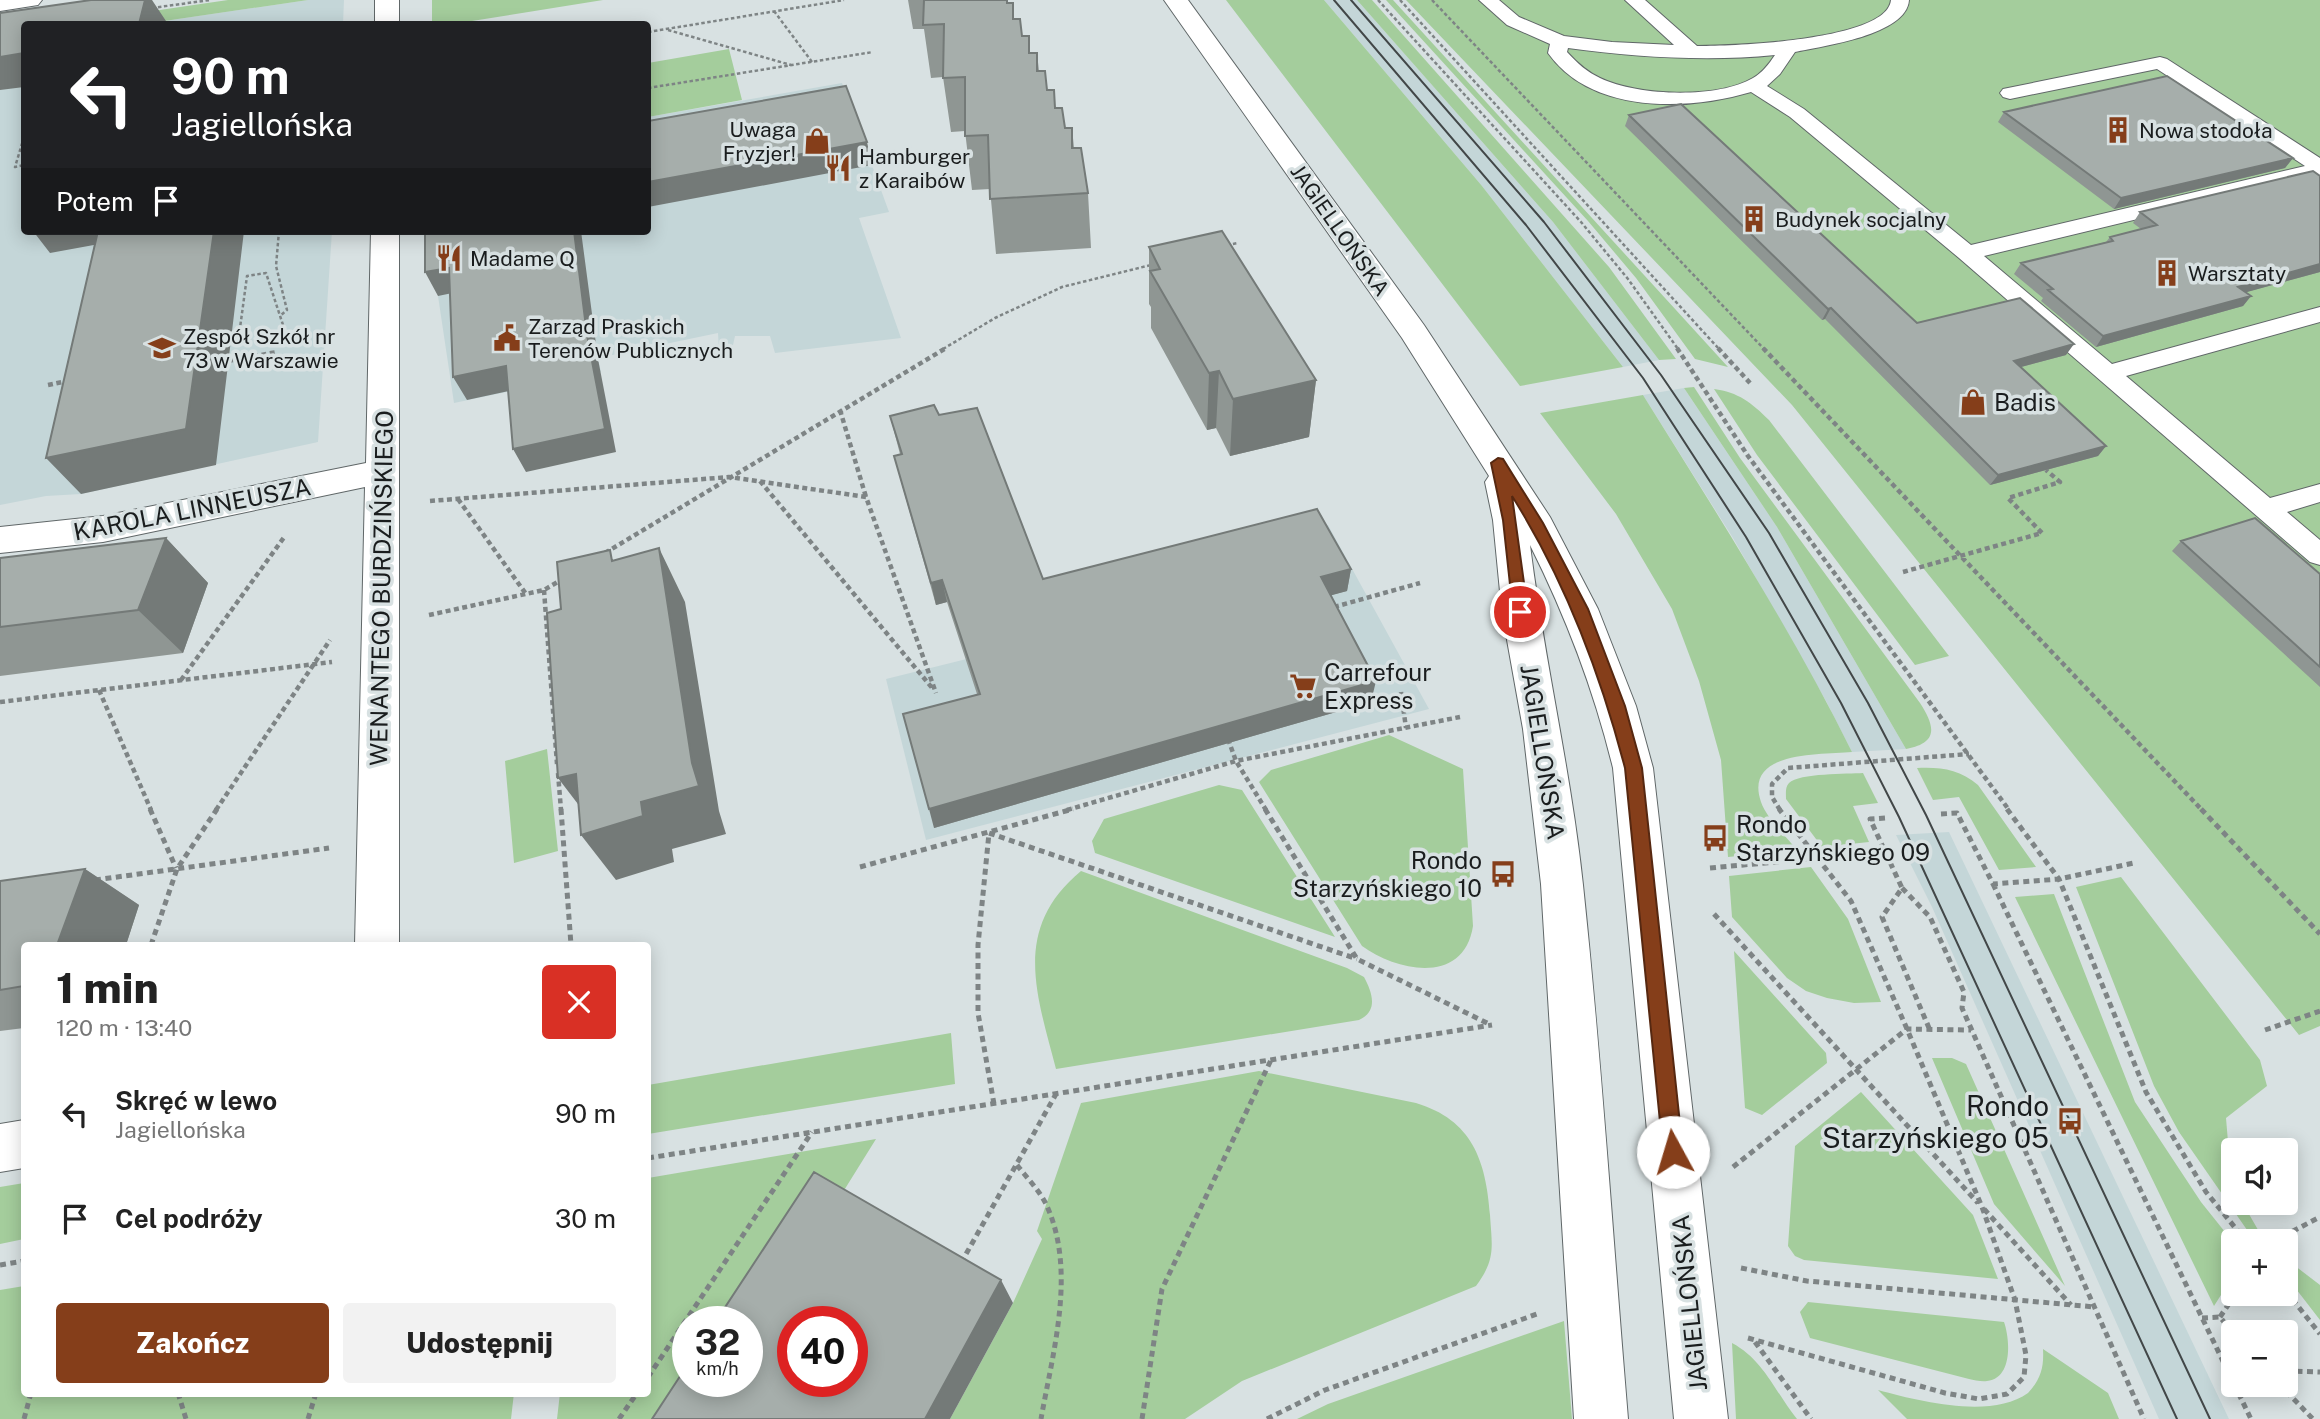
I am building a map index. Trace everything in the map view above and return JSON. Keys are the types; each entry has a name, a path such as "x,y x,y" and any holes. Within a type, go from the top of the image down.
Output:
{"street":[{"path":"0,4 30,0"},
{"path":"387,0 387,21"},
{"name":"JAGIELLOŃSKA","path":"1176,0 1412,332 1538,526 1580,609 1617,706 1633,768 1701,1419"},
{"name":"WENANTEGO BURDZIŃSKIEGO","path":"377,942 385,235"},
{"name":"JAGIELLOŃSKA","path":"1498,463 1510,520 1520,612 1542,729 1562,884 1601,1419"},
{"name":"KAROLA LINNEUSZA","path":"0,540 382,489"},
{"path":"0,1148 21,1144"}],"lane":[{"path":"1488,0 1513,21 1560,41 1612,48 1692,52 1749,52 1788,48 1849,34 1888,21 1900,5 1900,0"},
{"path":"1634,0 1692,52"},
{"path":"1560,41 1557,53 1565,66 1580,76 1609,89 1644,96 1677,98 1707,96 1754,86 1778,67 1788,48"},
{"path":"2010,93 2160,63 2320,168"},
{"path":"1754,86 1797,113 1967,253 2320,555"},
{"path":"1967,253 2320,168"},
{"path":"2108,373 2320,314"},
{"path":"2267,508 2320,494"}],"path":[{"path":"144,9 210,0"},
{"path":"651,31 844,0"},
{"path":"1378,0 1572,212 1628,279 1696,375 1748,456 2059,879 2146,1092 2206,1192 2236,1229"},
{"path":"1400,0 1750,383"},
{"path":"1432,0 2320,934"},
{"path":"774,11 812,62"},
{"path":"664,29 793,65"},
{"path":"651,88 873,52"},
{"path":"21,147 15,167 21,166"},
{"path":"279,235 276,266 287,310 280,316"},
{"path":"1226,246 1238,243"},
{"path":"602,555 995,318 1062,287 1161,263"},
{"path":"238,343 247,276 266,272 284,328"},
{"path":"325,337 334,335"},
{"path":"230,344 279,336"},
{"path":"228,361 277,352"},
{"path":"48,385 71,380"},
{"path":"760,481 936,693 866,497 840,410"},
{"path":"1903,572 2042,533 2008,498 2060,482 2046,470"},
{"path":"422,502 729,477 866,497"},
{"path":"458,498 526,594"},
{"path":"181,680 289,530"},
{"path":"421,616 544,590 567,576"},
{"path":"1332,608 1420,583"},
{"path":"544,590 571,942"},
{"path":"152,942 177,869 335,634"},
{"path":"0,702 340,661"},
{"path":"99,690 177,869"},
{"path":"1402,692 1406,728"},
{"path":"860,867 989,833 1236,761 1460,717"},
{"path":"1226,736 1236,761 1357,958"},
{"path":"1811,1419 1755,1341 1945,1393 1979,1399 2007,1394 2024,1377 2026,1355 2015,1300 1982,1207 1907,1029 1851,901 1781,813 1772,796 1772,784 1788,768 1969,754"},
{"path":"1941,814 1957,813 2221,1358"},
{"path":"1885,818 1870,819 1902,888 1930,917 1964,992 1962,1008 1971,1030 2144,1419"},
{"path":"651,1158 1492,1025 1357,958 989,833"},
{"path":"989,833 978,945 978,1013 994,1104"},
{"path":"82,882 333,847"},
{"path":"1710,868 1886,852"},
{"path":"1993,884 2059,879 2134,863"},
{"path":"1902,888 1882,917 1930,1029"},
{"path":"1714,914 2071,1305"},
{"path":"2265,1030 2320,1011"},
{"path":"1733,1167 1907,1029 1971,1030"},
{"path":"1142,1419 1162,1289 1271,1060"},
{"path":"957,1270 1056,1093"},
{"path":"651,1373 813,1132"},
{"path":"1017,1165 1046,1205 1061,1258 1059,1311 1041,1419"},
{"path":"2297,1229 2320,1217"},
{"path":"0,1265 21,1262"},
{"path":"1740,1268 1807,1281 2095,1307"},
{"path":"2220,1317 2227,1306"},
{"path":"2298,1306 2320,1334"},
{"path":"1267,1419 1325,1390 1544,1312"},
{"path":"2202,1318 2220,1317"},
{"path":"2298,1371 2320,1372"},
{"path":"24,1419 30,1397"},
{"path":"179,1397 186,1419"},
{"path":"308,1419 315,1397"},
{"path":"620,1419 634,1397"},
{"path":"2240,1397 2251,1419"},
{"path":"2292,1397 2313,1419"}],"shaded area":[{"path":"308,0 344,0 343,21 164,21"},
{"path":"1324,0 1357,0 1553,222 1659,360 1623,367 1482,186"},
{"name":"Zespół Szkół nr 73 w Warszawie","path":"21,43 21,235 332,235 318,442 81,494 46,496 0,505 0,46"},
{"path":"842,83 889,212 859,218 901,338 775,353 770,336 735,336 733,345 719,351 718,333 598,358 601,372 454,403 438,296 437,235 651,235 651,116"},
{"path":"1684,388 1777,527 1906,749 1852,752 1733,538 1643,395"},
{"path":"1328,525 1429,709 926,840 886,679 1100,626 1154,567"},
{"path":"1949,832 2229,1419 2159,1419 1932,907 1896,835"}],"green space":[{"path":"228,0 308,0 164,21 84,21"},
{"path":"432,0 603,0 472,21 432,21"},
{"path":"1226,0 1324,0 1482,186 1623,367 1520,386"},
{"path":"1357,0 1372,0 1609,267 1676,359 1659,360 1553,222"},
{"path":"1386,0 1393,0 1728,367 1695,359 1636,278 1588,221"},
{"path":"1406,0 2320,0 2320,1026 2299,1035 1792,405"},
{"path":"729,49 742,100 651,116 651,62"},
{"path":"1694,387 1740,458 1920,703 1931,726 1929,738 1924,743 1906,749 1777,527 1684,388"},
{"path":"1714,389 1744,399 1769,420 1949,656 1915,665 1757,455"},
{"path":"1643,395 1778,616 1852,752 1805,755 1788,759 1774,764 1763,773 1758,785 1761,802 1772,821 1797,850 1728,857 1721,760 1699,681 1672,609 1616,514 1540,413"},
{"path":"1389,735 1463,769 1473,926 1467,945 1457,958 1443,965 1411,967 1393,962 1362,946 1259,782 1271,770"},
{"path":"547,749 558,851 514,863 505,761"},
{"path":"1917,768 1949,770 1964,775 1978,785 2036,867 1999,870 1959,797 1933,800"},
{"path":"1863,773 1878,803 1853,806 1869,842 1822,847 1786,799 1789,783 1803,777"},
{"path":"1219,785 1242,790 1335,937 1095,853 1092,841 1104,819"},
{"path":"1811,867 1848,919 1881,1002 1854,1003 1806,991 1787,978 1732,917 1729,876"},
{"path":"1081,871 1347,968 1364,977 1372,1001 1369,1012 1359,1020 1056,1069 1037,989 1037,940 1045,916 1059,893"},
{"path":"2121,877 2260,1060 2267,1086 2226,1118 2228,1138 2221,1138 2221,1192 2179,1132 2154,1086 2076,887"},
{"path":"2054,894 2135,1102 2201,1202 2223,1229 2221,1295 2214,1306 2015,897"},
{"path":"1734,951 1826,1053 1827,1063 1762,1115 1745,1108"},
{"path":"951,1033 955,1084 651,1134 651,1084"},
{"path":"1932,1058 1952,1058 1966,1064 2065,1286 1994,1204"},
{"path":"1259,1071 1416,1103 1435,1110 1463,1131 1480,1160 1490,1215 1490,1260 1476,1286 1242,1381 1185,1419 950,1419 1013,1303 1042,1239 1037,1231 1081,1103"},
{"path":"1861,1092 1973,1215 1998,1279 1804,1260 1795,1256 1788,1246 1795,1146"},
{"path":"876,1139 838,1200 758,1306 672,1306 672,1397 692,1397 697,1419 557,1419 560,1397 651,1397 651,1177"},
{"path":"21,1184 21,1240 0,1244 0,1187"},
{"path":"2237,1215 2249,1215 2258,1229 2246,1229"},
{"path":"2298,1268 2320,1285 2320,1320 2298,1292"},
{"path":"21,1286 21,1397 514,1397 511,1419 0,1419 0,1290"},
{"path":"1808,1302 2004,1322 2008,1338 2008,1357 2001,1373 1995,1378 1978,1381 1810,1338 1800,1312"},
{"path":"1564,1321 1572,1419 1297,1419 1328,1404"},
{"path":"1732,1343 1761,1367 1797,1419 1736,1419"},
{"path":"2043,1349 2108,1393 2119,1419 1907,1419 1878,1390 1956,1406 1976,1407 2013,1401 2028,1393 2036,1383 2041,1372"}],"building":[{"path":"91,0 145,0 140,21 21,21 21,54 0,57 0,13"},
{"path":"924,0 1007,0 1007,3 1013,3 1013,19 1020,19 1022,36 1029,36 1029,53 1037,53 1037,71 1045,71 1047,90 1054,90 1055,108 1062,108 1065,128 1072,128 1072,148 1081,148 1088,193 990,199 988,135 965,136 965,77 943,78 944,24 923,25"},
{"path":"2167,76 2293,158 2121,198 2004,112"},
{"path":"846,86 867,142 651,181 651,120"},
{"path":"1681,104 1917,323 2020,298 2074,344 2014,361 2106,446 1998,475 1831,308 1828,309 1629,115"},
{"name":"Warsztaty","path":"2313,171 2320,176 2320,264 2238,287 2251,296 2103,336 2048,290 2053,289 2021,263 2113,241 2110,237 2157,225 2140,212"},
{"path":"1222,231 1316,380 1233,399 1219,371 1209,373 1150,271 1160,269 1149,247"},
{"path":"97,235 213,235 186,429 46,458"},
{"path":"425,235 574,235 587,335 605,429 513,449 506,366 453,377 449,268 425,272"},
{"path":"934,405 939,415 977,408 1043,579 1317,509 1351,569 1321,577 1376,681 929,809 903,714 980,694 942,580 931,583 894,456 902,454 890,416"},
{"path":"2255,518 2320,574 2320,667 2181,541"},
{"path":"166,538 138,610 0,627 0,558"},
{"path":"659,548 692,763 699,786 641,802 643,816 581,835 576,774 558,778 547,613 561,609 557,562 610,550 612,561"},
{"path":"85,869 58,942 21,942 21,986 0,990 0,881"},
{"path":"814,1172 1001,1280 925,1419 652,1419 672,1388 672,1397 763,1397 763,1306 726,1306"}],"tram line":[{"path":"1334,0 1526,225 1643,378 1746,537 1841,703 1899,817 2177,1419"},
{"path":"1351,0 1544,222 1661,375 1769,533 1868,703 1926,815 2210,1419"}],"place":[{"name":"Nowa stodoła","path":"2118,130"},
{"name":"Uwaga Fryzjer!","path":"817,141"},
{"name":"Hamburger z Karaibów","path":"838,168"},
{"name":"Budynek socjalny","path":"1754,219"},
{"name":"Madame Q","path":"449,258"},
{"name":"Warsztaty","path":"2167,273"},
{"name":"Zarząd Praskich Terenów Publicznych","path":"507,338"},
{"name":"Zespół Szkół nr 73 w Warszawie","path":"162,348"},
{"name":"Badis","path":"1973,402"},
{"name":"Carrefour Express","path":"1303,686"},
{"name":"Rondo Starzyńskiego 09","path":"1715,838"},
{"name":"Rondo Starzyńskiego 10","path":"1503,874"},
{"name":"Rondo Starzyńskiego 05","path":"2070,1121"}],"route":[{"path":"1520,612 1510,520 1498,463 1538,526 1580,609 1617,706 1633,768 1673,1152"}]}
